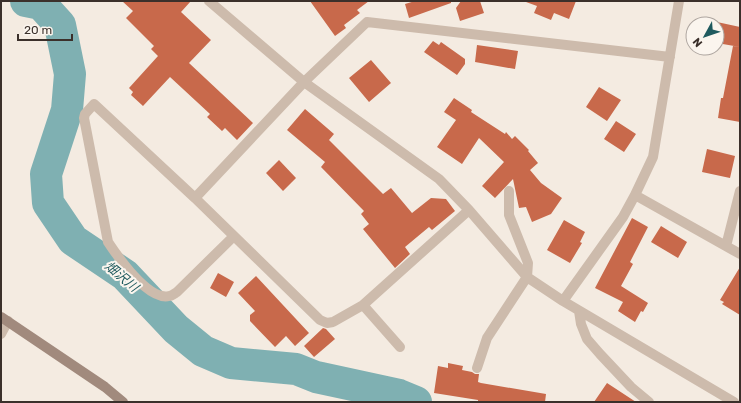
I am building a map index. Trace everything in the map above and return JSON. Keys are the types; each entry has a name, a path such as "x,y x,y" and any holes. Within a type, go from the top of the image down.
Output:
{"street":[{"path":"563,301 622,217 635,195 653,157 679,1"},
{"path":"216,3 304,82 439,179 469,210 527,277 579,311 734,402"},
{"path":"195,198 304,82 367,22 670,57"},
{"path":"234,236 177,292 168,297 156,293 136,279 108,242 84,118 85,114 94,104 195,198 234,236 320,320 327,323 333,322 364,305 469,210"},
{"path":"477,368 487,338 527,277 528,263 509,215 509,191"},
{"path":"726,246 740,191"},
{"path":"635,195 740,254"},
{"path":"364,305 400,347"},
{"path":"579,311 581,324 588,339 600,354 649,402"},
{"path":"1,334 5,319 106,387 123,402"}],"building":[{"path":"122,1 191,1 181,12 211,40 189,63 253,123 237,140 225,128 222,131 207,117 210,114 170,77 143,106 131,95 133,92 129,88 158,56 151,49 154,46 126,18 133,11"},
{"path":"310,1 369,1 357,10 360,13 344,25 346,28 335,36"},
{"path":"415,1 451,1 451,3 409,18 405,4"},
{"path":"461,1 480,1 484,13 460,21 456,8"},
{"path":"526,1 576,1 569,19 554,13 551,20 534,13 537,6"},
{"path":"725,24 740,27 740,47 725,44"},
{"path":"433,41 439,45 441,42 465,59 465,64 457,75 424,52"},
{"path":"477,45 518,51 515,69 475,62"},
{"path":"733,46 740,47 740,122 718,118"},
{"path":"371,60 391,83 369,102 349,78"},
{"path":"599,87 621,100 607,121 586,107"},
{"path":"454,98 472,110 471,112 505,134 506,132 512,139 515,136 529,150 528,151 538,163 530,170 541,183 562,198 551,214 532,222 526,207 519,208 513,179 495,198 482,186 504,162 479,138 462,164 437,147 456,120 444,112"},
{"path":"305,109 334,134 329,140 383,194 391,188 412,213 431,198 446,199 455,211 432,230 429,227 405,247 410,254 395,268 363,229 369,224 361,214 364,211 321,167 325,162 287,130"},
{"path":"616,121 636,134 624,152 604,139"},
{"path":"707,149 735,156 730,178 702,172"},
{"path":"279,160 296,178 283,191 266,173"},
{"path":"632,218 648,227 630,262 633,264 621,286 648,303 643,312 641,311 635,322 618,311 623,302 595,288"},
{"path":"564,220 585,232 580,242 582,243 570,263 547,250"},
{"path":"661,226 687,242 678,258 651,242"},
{"path":"740,267 740,315 722,304 724,302 720,300"},
{"path":"218,273 234,282 226,297 210,288"},
{"path":"256,276 309,333 295,346 286,336 275,347 250,321 250,315 255,311 238,293"},
{"path":"323,328 326,329 335,339 314,357 304,346"},
{"path":"448,363 463,366 462,370 479,374 478,382 481,383 546,394 545,402 478,402 478,400 434,393 438,366 448,368"},
{"path":"607,383 636,402 594,402"}],"waterway":[{"name":"畑沢川","path":"26,1 41,4 60,25 70,74 67,110 46,174 48,203 73,240 125,275 176,329 203,351 231,363 296,369 316,377 399,395 416,402"}]}
